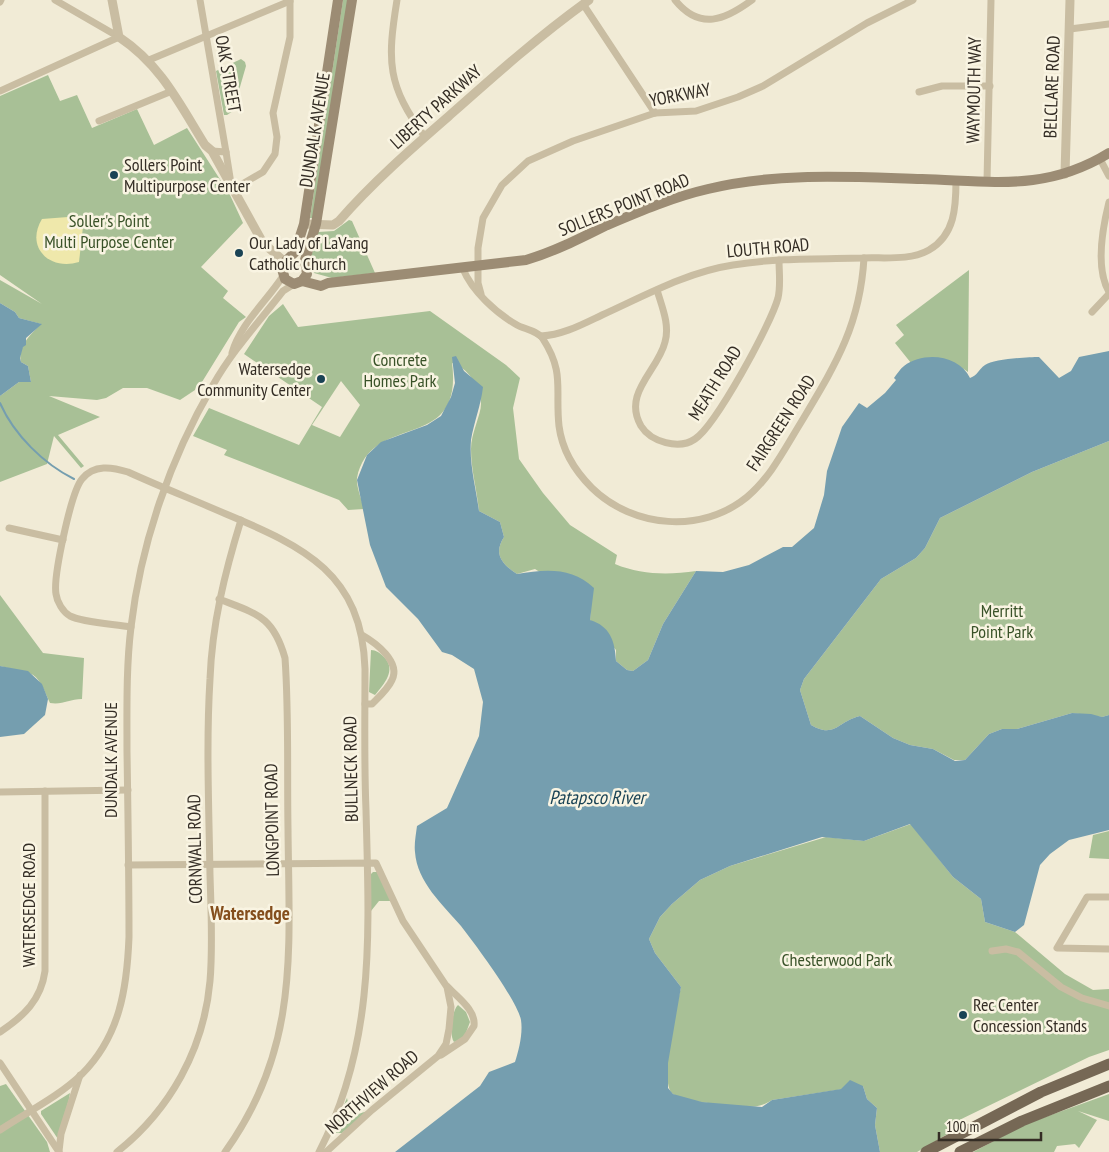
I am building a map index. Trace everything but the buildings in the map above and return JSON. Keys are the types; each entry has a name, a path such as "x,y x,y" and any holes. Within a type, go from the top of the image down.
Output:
{"main road":[{"name":"DUNDALK AVENUE","path":"283,276 282,269 296,252 301,240 338,0"},
{"name":"DUNDALK AVENUE","path":"298,282 307,267 316,224 352,0"},
{"name":"SOLLERS POINT ROAD","path":"298,282 321,286 328,283 478,267 537,257 654,207 708,189 777,179 875,178 1032,182 1084,168 1105,156"},
{"path":"287,261 296,258 307,267 312,276 328,283"},
{"path":"283,276 287,281 298,282"},
{"path":"926,1152 1017,1104 1109,1064"},
{"path":"960,1152 1022,1121 1109,1086"}],"street":[{"path":"54,0 119,37 149,60 172,91 205,145 212,151 263,243 287,261"},
{"path":"112,0 119,37"},
{"name":"OAK STREET","path":"200,0 232,190"},
{"path":"149,60 206,34 290,0 290,37 273,112 277,137 275,154 263,172 232,190"},
{"path":"397,0 390,41 392,76 405,109 425,137"},
{"path":"675,0 690,15 712,20 730,15 752,0"},
{"name":"YORKWAY","path":"478,267 478,248 486,209 502,184 518,169 544,152 655,113 696,111 754,90 867,23 913,0"},
{"name":"WAYMOUTH WAY","path":"987,181 991,0"},
{"name":"BELCLARE ROAD","path":"1065,174 1070,0"},
{"path":"586,2 655,113"},
{"name":"LIBERTY PARKWAY","path":"304,224 333,225 339,221 425,137 521,54 586,2"},
{"path":"1070,29 1109,24"},
{"path":"0,91 119,37"},
{"path":"919,92 942,86 990,86"},
{"path":"99,121 172,91"},
{"path":"212,151 226,152"},
{"path":"1105,156 1109,176"},
{"name":"LOUTH ROAD","path":"541,336 572,329 657,290 698,273 718,268 779,260 918,255 936,246 944,238 953,219 956,180"},
{"path":"1092,312 1109,293 1104,282 1102,240 1103,222 1109,202"},
{"name":"FAIRGREEN ROAD","path":"541,336 557,368 562,437 565,449 580,476 600,496 624,511 657,521 675,522 704,518 733,506 746,498 770,471 785,450 819,393 848,338 860,292 864,258"},
{"name":"MEATH ROAD","path":"657,290 665,318 666,342 640,388 636,411 641,426 653,437 670,443 687,442 700,435 713,418 762,337 778,297 779,260"},
{"path":"478,267 481,295"},
{"path":"463,269 468,281 504,317 541,336"},
{"name":"DUNDALK AVENUE","path":"232,356 235,342 283,276"},
{"name":"DUNDALK AVENUE","path":"0,1130 81,1075 96,1058 109,1037 125,990 129,937 127,691 131,627 135,599 151,531 165,488 198,413 232,356 283,291 298,282"},
{"name":"BULLNECK ROAD","path":"131,627 71,616 58,601 55,587 63,540 76,489 82,479 96,470 115,468 241,520 284,540 316,559 340,586 351,604 362,635 365,704 367,969 361,1031 344,1096 319,1152"},
{"name":"CORNWALL ROAD","path":"117,1152 144,1128 170,1096 196,1043 210,981 210,680 219,599 228,561 241,520"},
{"path":"9,528 63,540"},
{"name":"LONGPOINT ROAD","path":"219,599 267,621 278,637 285,658 288,864 289,963 283,1021 277,1048 260,1093 250,1115 225,1152"},
{"path":"362,635 386,655 392,662 394,670 392,681 382,693 372,704 365,704"},
{"path":"0,792 128,790"},
{"name":"WATERSEDGE ROAD","path":"0,1032 19,1019 29,1008 43,985 45,971 45,791"},
{"name":"NORTHVIEW ROAD","path":"326,1152 357,1123 438,1056 465,1039 474,1026 473,1016 469,1010 447,987 403,921 376,863 367,864"},
{"path":"128,865 367,864"},
{"path":"1109,898 1087,897 1057,948 1109,950"},
{"path":"992,951 1006,949 1018,952 1061,986 1082,998 1109,1006"},
{"name":"NORTHVIEW ROAD","path":"438,1056 446,1044 451,1019 447,987"},
{"path":"0,1063 59,1152"},
{"path":"59,1152 61,1134 81,1075"}],"green space":[{"path":"343,0 348,0 313,218 310,218"},
{"path":"241,59 245,62 246,66 233,111 224,115 216,71"},
{"name":"Soller's Point Multi Purpose Center","path":"48,75 60,101 77,95 92,128 137,109 154,145 187,128 230,195 243,223 201,267 228,291 223,298 246,317 239,322 202,382 199,382 195,390 180,400 147,388 123,388 106,398 97,400 49,396 100,417 58,435 84,466 81,468 54,436 47,464 0,482 0,396 19,382 31,382 28,366 21,362 20,356 26,341 41,324 19,318 15,312 0,303 0,280 42,304 0,275 0,96"},
{"path":"349,220 352,221 375,273 332,278 314,273 309,264 318,232 334,231"},
{"path":"969,270 968,372 948,361 926,359 911,363 895,343 904,335 896,325"},
{"name":"Concrete Homes Park","path":"283,304 298,327 430,311 506,365 520,378 513,408 519,459 543,493 570,525 617,555 615,564 625,568 655,573 696,571 663,624 648,660 633,671 627,670 616,661 616,650 590,620 591,605 535,569 517,574 503,562 499,554 504,537 500,522 479,511 473,472 471,443 481,408 479,391 468,373 458,365 452,363 452,392 444,410 431,422 379,444 366,457 357,478 364,509 348,510 339,500 224,455 227,450 193,436 209,408 299,445 322,407 244,354 269,316","holes":["341,381 360,405 340,437 312,425"]},
{"name":"Merritt Point Park","path":"1109,441 1109,715 1102,717 1072,713 1017,729 1002,729 989,734 965,760 954,760 933,749 910,745 893,738 860,716 831,730 819,729 811,725 800,690 804,679 881,579 916,558 925,548 940,518 1032,472"},
{"path":"0,595 43,653 84,658 82,699 50,703 41,683 32,674 0,666"},
{"path":"371,650 376,651 382,656 388,662 389,667 388,677 375,695 369,692"},
{"name":"Chesterwood Park","path":"911,824 953,877 981,899 985,922 1015,932 1065,974 1093,990 1109,989 1109,1050 1089,1057 947,1126 951,1132 917,1152 880,1152 875,1125 877,1108 867,1099 863,1086 772,1100 753,1107 701,1102 673,1094 669,1087 667,1076 668,1060 681,987 655,953 649,939 660,917 700,880 730,866 826,837 864,841"},
{"path":"1109,831 1109,859 1089,858 1093,835"},
{"path":"373,872 377,872 392,901 379,901 371,911 369,876"},
{"path":"458,1005 466,1012 470,1022 464,1038 454,1042 452,1039 452,1023 454,1012"},
{"path":"6,1084 47,1142 50,1152 0,1152 0,1086"},
{"path":"70,1093 58,1139 41,1114 41,1111"},
{"path":"1109,1094 1109,1121 1078,1111 1097,1120 1079,1148 1075,1144 1057,1146 1054,1152 973,1152 1026,1124"},
{"path":"347,1098 350,1111 354,1115 368,1111 342,1133 336,1133 334,1127"}],"sand":[{"path":"81,216 84,218 79,262 68,264 50,260 38,247 36,239 37,229 42,219"}],"water":[{"path":"0,303 15,312 19,318 42,324 26,338 26,345 23,347 20,358 21,362 28,366 31,382 19,382 0,396"},
{"name":"Patapsco River","path":"1109,351 1109,441 1032,472 940,518 925,548 916,558 881,579 804,679 800,690 811,725 819,729 831,730 860,716 893,738 910,745 933,749 955,761 965,760 989,734 1002,729 1017,729 1072,713 1091,714 1102,717 1109,715 1109,830 1069,840 1050,854 1040,865 1024,925 1015,932 985,922 981,899 953,877 910,824 864,841 822,837 730,866 700,880 672,904 660,917 649,939 655,953 681,987 668,1063 668,1088 673,1094 702,1102 762,1107 772,1100 841,1089 850,1080 863,1086 867,1099 877,1108 875,1125 880,1152 395,1152 480,1086 489,1072 515,1062 521,1030 521,1020 512,999 476,945 426,883 420,873 415,852 417,826 447,808 479,736 483,702 474,669 452,655 442,652 418,619 386,587 370,545 357,480 367,455 381,442 427,425 441,416 451,397 455,383 452,357 456,356 464,371 483,387 471,440 472,467 479,511 500,522 504,537 499,554 503,562 517,574 558,571 577,576 586,581 594,588 590,620 607,630 613,641 616,661 627,670 633,671 648,660 663,624 696,571 723,572 749,565 783,547 792,547 814,528 824,495 827,471 842,427 859,403 867,408 885,393 896,380 894,378 904,366 921,358 940,358 958,364 970,378 985,365 995,361 1039,357 1059,378 1071,371 1079,357"},
{"path":"0,666 28,671 42,684 48,699 45,715 24,734 0,737"}],"waterway":[{"path":"0,403 13,426 31,447 41,457 74,479"}],"place":[{"name":"Sollers Point Multipurpose Center","path":"114,175"},
{"name":"Our Lady of LaVang Catholic Church","path":"239,253"},
{"name":"Watersedge Community Center","path":"321,379"},
{"name":"Rec Center Concession Stands","path":"963,1015"}],"district":[{"name":"Watersedge","path":"250,913"}]}
